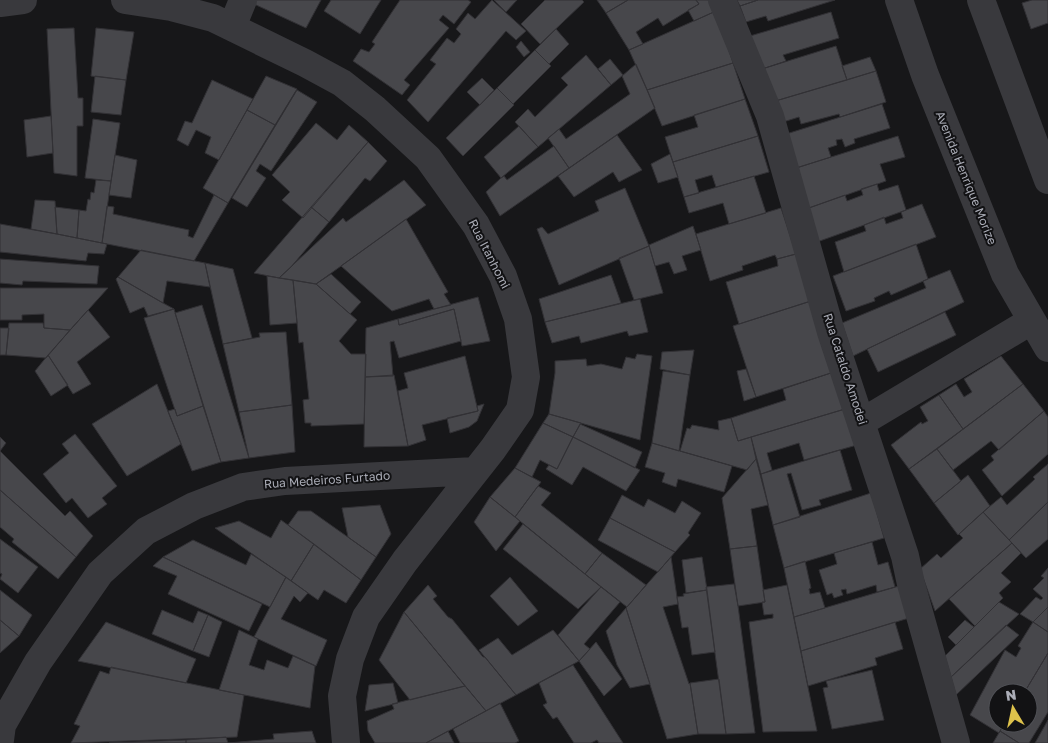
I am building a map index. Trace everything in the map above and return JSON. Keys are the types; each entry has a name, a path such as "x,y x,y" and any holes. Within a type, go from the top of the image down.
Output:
{"street":[{"path":"0,3 23,0"},
{"name":"Rua Itanhomi","path":"125,0 171,7 213,18 342,83 428,158 476,225 503,276 518,319 526,377 520,410 366,617 350,659 342,696 342,723 346,743"},
{"path":"232,27 243,0"},
{"name":"Rua Cataldo Amodei","path":"722,0 770,116 831,332 905,556 911,584 956,743"},
{"name":"Avenida Henrique Morize","path":"899,0 978,210 1005,274 1048,348"},
{"path":"980,0 1048,180"},
{"path":"862,422 1031,321"},
{"name":"Rua Medeiros Furtado","path":"1,730 38,662 100,573 146,532 194,506 243,487 286,481 475,471"}],"building":[{"path":"256,0 321,0 306,28 254,4"},
{"path":"331,0 381,0 360,34 324,11"},
{"path":"400,0 468,0 471,2 454,24 443,15 439,20 449,28 404,80 410,85 402,95 353,61 361,49 369,52 375,44 372,42"},
{"path":"492,0 526,31 516,40 506,31 428,122 407,100 436,64 430,60 447,38 454,43 461,34 456,29 468,13 475,19"},
{"path":"494,0 517,0 506,12"},
{"path":"545,0 582,0 584,2 540,44 521,24"},
{"path":"597,0 628,0 606,13"},
{"path":"628,0 696,0 699,4 663,26 658,18 636,32 643,44 629,50 606,13"},
{"path":"696,0 710,0 716,11 694,21 688,10 699,4"},
{"path":"737,0 758,0 740,6"},
{"path":"758,0 835,0 768,21 766,16 746,22 740,6"},
{"path":"1032,0 1048,0 1048,23 1031,29 1022,3"},
{"path":"716,11 733,63 647,90 629,50"},
{"path":"831,12 839,38 783,55 786,61 762,69 750,36"},
{"path":"74,28 78,98 83,98 83,126 77,126 77,176 54,173 47,29"},
{"path":"96,28 134,32 126,80 91,76"},
{"path":"556,29 569,44 549,64 535,50"},
{"path":"521,41 530,52 524,57 516,47"},
{"path":"836,46 847,80 772,102 762,69"},
{"path":"535,50 551,66 513,104 497,88"},
{"path":"586,55 611,85 538,147 515,122 528,109 535,117 568,85 561,78"},
{"path":"870,57 876,71 847,80 842,66"},
{"path":"610,59 623,75 611,85 598,69"},
{"path":"733,63 745,99 662,126 647,90"},
{"path":"636,64 655,108 569,168 548,138 559,129 566,139 630,94 622,76"},
{"path":"876,71 886,102 840,117 839,114 801,124 799,117 780,123 772,102"},
{"path":"95,76 126,80 121,115 91,112"},
{"path":"266,76 297,89 275,125 247,110"},
{"path":"482,78 494,90 480,105 467,92"},
{"path":"212,80 253,99 219,160 205,153 211,137 196,130 188,146 177,140 185,121 192,123"},
{"path":"497,88 514,105 463,156 446,138"},
{"path":"297,90 317,102 271,171 260,164 256,171 266,178 247,207 232,198"},
{"path":"745,99 758,136 673,162 665,137 698,127 694,115"},
{"path":"882,104 890,128 854,139 855,143 845,147 842,139 836,140 837,145 828,148 831,157 793,169 783,135"},
{"path":"247,110 275,125 228,203 203,188"},
{"path":"51,116 53,153 27,157 24,120"},
{"path":"93,119 120,123 111,181 85,178"},
{"path":"316,123 337,140 349,125 368,142 303,218 282,200 290,192 272,175"},
{"path":"519,126 538,147 501,178 484,157"},
{"path":"617,135 642,170 619,182 613,172 574,197 558,176"},
{"path":"758,136 769,172 716,187 712,175 695,180 699,193 684,197 673,162"},
{"path":"898,136 905,157 880,164 886,181 806,209 793,169"},
{"path":"368,142 387,161 370,181 365,178 329,222 311,207"},
{"path":"554,146 569,168 500,216 486,192 501,178 504,176 507,180"},
{"path":"670,154 678,177 658,183 651,164"},
{"path":"115,155 137,160 131,198 109,195"},
{"path":"754,176 766,213 729,224 723,203 689,213 684,197"},
{"path":"96,180 111,181 102,243 77,238 79,210 86,211 91,192 94,193"},
{"path":"404,180 426,205 316,284 279,278 343,218 346,222"},
{"path":"877,184 879,191 898,185 906,210 817,242 806,209 845,195 847,201 863,195 861,189"},
{"path":"625,188 649,246 559,285 537,229 542,227 548,234 599,211 595,201"},
{"path":"214,195 228,203 194,261 102,243 107,206 114,207 113,214 189,230 188,236 193,238"},
{"path":"35,200 55,201 57,234 31,229"},
{"path":"922,204 936,237 844,272 835,242 866,231 864,225 884,217 886,224 903,218 901,212"},
{"path":"55,207 79,210 77,238 57,234"},
{"path":"311,207 329,222 291,267 279,278 254,273"},
{"path":"781,208 796,254 777,259 775,255 742,266 743,270 710,281 696,234"},
{"path":"406,219 448,292 444,294 451,305 434,309 429,299 392,311 341,266"},
{"path":"0,224 107,244 104,254 88,253 86,261 0,252"},
{"path":"693,226 701,250 682,256 687,270 674,274 669,262 655,266 649,245"},
{"path":"916,244 928,279 891,295 889,291 874,298 875,301 846,311 833,276"},
{"path":"649,246 663,293 634,300 619,258"},
{"path":"141,250 205,263 210,287 167,281 163,303 118,277"},
{"path":"796,254 811,301 739,324 726,282 778,266 777,259"},
{"path":"0,259 99,266 97,284 23,281 22,285 0,283"},
{"path":"205,263 233,269 252,338 223,344"},
{"path":"950,270 964,302 853,356 842,323 926,288 923,281"},
{"path":"331,274 361,302 350,314 316,284"},
{"path":"611,275 621,303 545,322 539,299"},
{"path":"267,276 293,280 297,323 270,325"},
{"path":"118,277 174,309 148,316 144,307 130,313 116,279"},
{"path":"293,280 316,284 357,320 339,341 351,354 366,354 364,424 311,426 311,423 305,423 303,400 309,399 303,342 299,343"},
{"path":"0,288 108,288 70,330 44,328 44,314 22,315 22,320 0,320"},
{"path":"478,297 490,341 462,346 454,309 399,325 398,319"},
{"path":"640,299 648,332 629,336 627,331 581,343 579,336 552,343 545,322"},
{"path":"811,301 834,372 756,397 733,326"},
{"path":"202,305 249,458 221,462 175,313"},
{"path":"174,309 203,406 177,416 144,318"},
{"path":"454,309 461,341 399,358 394,341 390,342 393,376 365,377 366,328 398,319 399,325"},
{"path":"88,310 110,337 77,362 91,384 73,394 48,355"},
{"path":"945,312 956,335 878,372 867,349"},
{"path":"9,323 43,323 44,328 70,330 46,358 6,355"},
{"path":"0,328 9,328 6,355 0,355"},
{"path":"286,332 292,405 239,412 223,344 260,337 259,333"},
{"path":"694,350 690,375 660,369 662,352"},
{"path":"637,354 652,356 640,440 549,414 555,361 586,359 587,366 601,364 622,369 626,357 635,359"},
{"path":"48,355 68,385 51,396 35,371"},
{"path":"465,356 478,411 422,425 426,440 408,446 398,391 408,388 404,373"},
{"path":"1001,356 1023,384 963,429 939,395 956,384 964,397 972,392 964,379"},
{"path":"746,369 756,397 744,401 737,371"},
{"path":"663,371 690,375 679,451 652,443"},
{"path":"834,372 845,409 738,441 731,418 786,400 783,389"},
{"path":"394,375 408,446 364,447 365,377"},
{"path":"157,384 181,444 127,476 92,424"},
{"path":"1023,384 1044,411 999,450 991,441 953,470 937,449"},
{"path":"939,395 963,429 909,469 891,445 921,422 922,424 928,421 920,407"},
{"path":"484,404 477,421 469,427 450,433 447,418 478,411 477,406"},
{"path":"292,405 295,452 249,458 239,412"},
{"path":"203,406 221,462 192,471 168,411 175,409 177,416"},
{"path":"845,409 857,445 804,460 799,443 767,453 772,470 761,474 751,437"},
{"path":"1044,411 1048,417 1048,454 1002,496 982,470 994,460 991,456"},
{"path":"549,414 581,423 573,437 543,423"},
{"path":"731,418 738,441 751,437 756,459 747,470 680,451 687,428 690,429 692,425 719,430 718,421"},
{"path":"543,423 573,437 557,469 540,460 532,477 515,468"},
{"path":"580,424 642,452 635,468 573,437"},
{"path":"75,434 117,486 102,498 107,504 88,518 72,498 66,503 43,474 69,453 62,444"},
{"path":"0,437 6,443 0,451"},
{"path":"573,437 640,470 626,491 583,467 572,485 546,469 549,465 557,469"},
{"path":"652,443 732,466 724,492 678,479 676,487 662,482 665,473 645,467"},
{"path":"937,449 961,481 934,503 909,469"},
{"path":"840,450 852,490 819,500 821,505 802,510 791,473 787,474 800,517 773,525 761,474"},
{"path":"0,451 65,516 70,511 93,536 76,557 0,490"},
{"path":"756,459 768,505 751,509 757,546 730,549 722,498"},
{"path":"1048,464 1048,502 1009,540 983,512 1001,497 1007,505"},
{"path":"515,468 541,482 515,517 490,497"},
{"path":"968,475 990,506 958,535 934,503"},
{"path":"538,486 551,493 541,505 602,553 585,574 515,517"},
{"path":"0,490 76,557 58,579 12,542 14,539 0,527"},
{"path":"871,493 884,538 784,568 773,525"},
{"path":"622,495 644,507 648,499 675,513 682,501 701,513 688,533 690,535 675,552 610,518"},
{"path":"490,497 520,521 496,551 474,522"},
{"path":"1048,502 1048,539 1026,558 1009,540"},
{"path":"380,505 391,534 376,557 348,537 342,508"},
{"path":"298,511 311,511 376,557 361,580 288,525"},
{"path":"983,512 1012,543 935,611 920,569 937,554 941,558 963,538 959,534"},
{"path":"610,518 675,552 658,572 598,540"},
{"path":"281,520 314,544 291,581 215,528 239,521 271,538"},
{"path":"523,524 601,587 578,609 503,549"},
{"path":"0,539 38,567 18,593 0,579 2,574 0,573"},
{"path":"193,540 246,565 251,554 286,577 270,607 163,557"},
{"path":"872,542 878,565 888,562 895,587 877,592 876,585 847,594 846,589 841,590 843,595 834,598 832,593 827,595 819,570 837,564 834,553"},
{"path":"1012,543 1021,553 1001,573 1011,582 999,593 1003,598 975,626 949,599"},
{"path":"314,544 361,580 346,603 324,590 318,600 291,581"},
{"path":"757,546 765,602 738,606 730,549"},
{"path":"602,553 646,585 627,607 585,574"},
{"path":"163,557 262,604 249,631 168,594 177,576 153,566"},
{"path":"671,557 678,604 663,607 690,683 698,734 667,739 626,608"},
{"path":"702,557 707,590 686,593 682,560"},
{"path":"805,561 811,588 809,589 810,594 820,592 825,608 794,617 784,568"},
{"path":"1048,568 1048,607 1033,622 1020,614 1036,597 1041,600 1043,598 1033,589 1044,578 1041,576"},
{"path":"286,577 308,593 300,602 294,596 281,619 327,640 316,666 254,637"},
{"path":"510,577 538,611 518,626 490,596"},
{"path":"734,584 755,733 726,734 706,587"},
{"path":"428,585 437,596 433,599 516,695 486,711 404,612"},
{"path":"787,585 817,731 763,732 749,622 773,618 773,614 764,615 762,602 765,602 763,590"},
{"path":"899,586 909,618 801,651 794,617"},
{"path":"601,587 620,602 584,644 590,649 579,661 558,635"},
{"path":"0,590 32,615 19,636 0,620"},
{"path":"707,590 715,652 692,655 688,627 682,628 677,597 684,596 683,594"},
{"path":"999,602 1019,614 951,677 945,656"},
{"path":"1048,607 1048,632 1033,622"},
{"path":"626,608 650,684 630,688 617,665 606,631"},
{"path":"162,610 193,623 198,611 208,615 193,651 152,634"},
{"path":"404,612 465,686 410,700 379,660"},
{"path":"208,615 222,622 209,657 193,651"},
{"path":"0,620 19,636 0,653"},
{"path":"965,620 974,627 956,645 948,637"},
{"path":"106,622 196,659 186,683 78,661"},
{"path":"895,622 903,649 875,658 877,665 808,686 801,651"},
{"path":"1033,622 1048,632 1048,653 1030,683 988,683 988,726 970,715 1005,650 1016,657 1021,648 1018,646"},
{"path":"1006,625 1019,635 956,695 951,677"},
{"path":"239,630 258,639 249,665 264,670 267,660 288,668 293,656 315,666 310,708 219,690"},
{"path":"553,630 579,661 516,695 479,650 498,638 512,655"},
{"path":"596,642 622,679 604,696 579,661"},
{"path":"1048,653 1048,712 1038,728 1038,683 1030,683"},
{"path":"573,665 623,743 599,743 597,740 591,743 574,743 557,717 553,719 543,705 547,703 539,683"},
{"path":"111,667 244,695 237,737 71,743 80,726 74,724 100,671 109,674"},
{"path":"872,670 884,720 832,729 823,688 828,687 826,681"},
{"path":"719,679 726,734 698,734 690,683"},
{"path":"393,683 398,703 365,711 369,685"},
{"path":"465,686 486,711 426,743 375,743 368,731 367,721 394,709 392,704"},
{"path":"500,703 519,741 515,743 460,743 453,729"},
{"path":"1048,720 1048,743 1035,743"},
{"path":"312,731 316,743 228,743 274,739 273,734"},
{"path":"448,731 454,743 426,743"},
{"path":"999,733 1003,733 1019,743 993,743"},
{"path":"1003,733 1035,733 1029,743 1019,743"},
{"path":"226,737 228,743 186,743 186,740"},
{"path":"186,740 186,743 109,743"}]}
